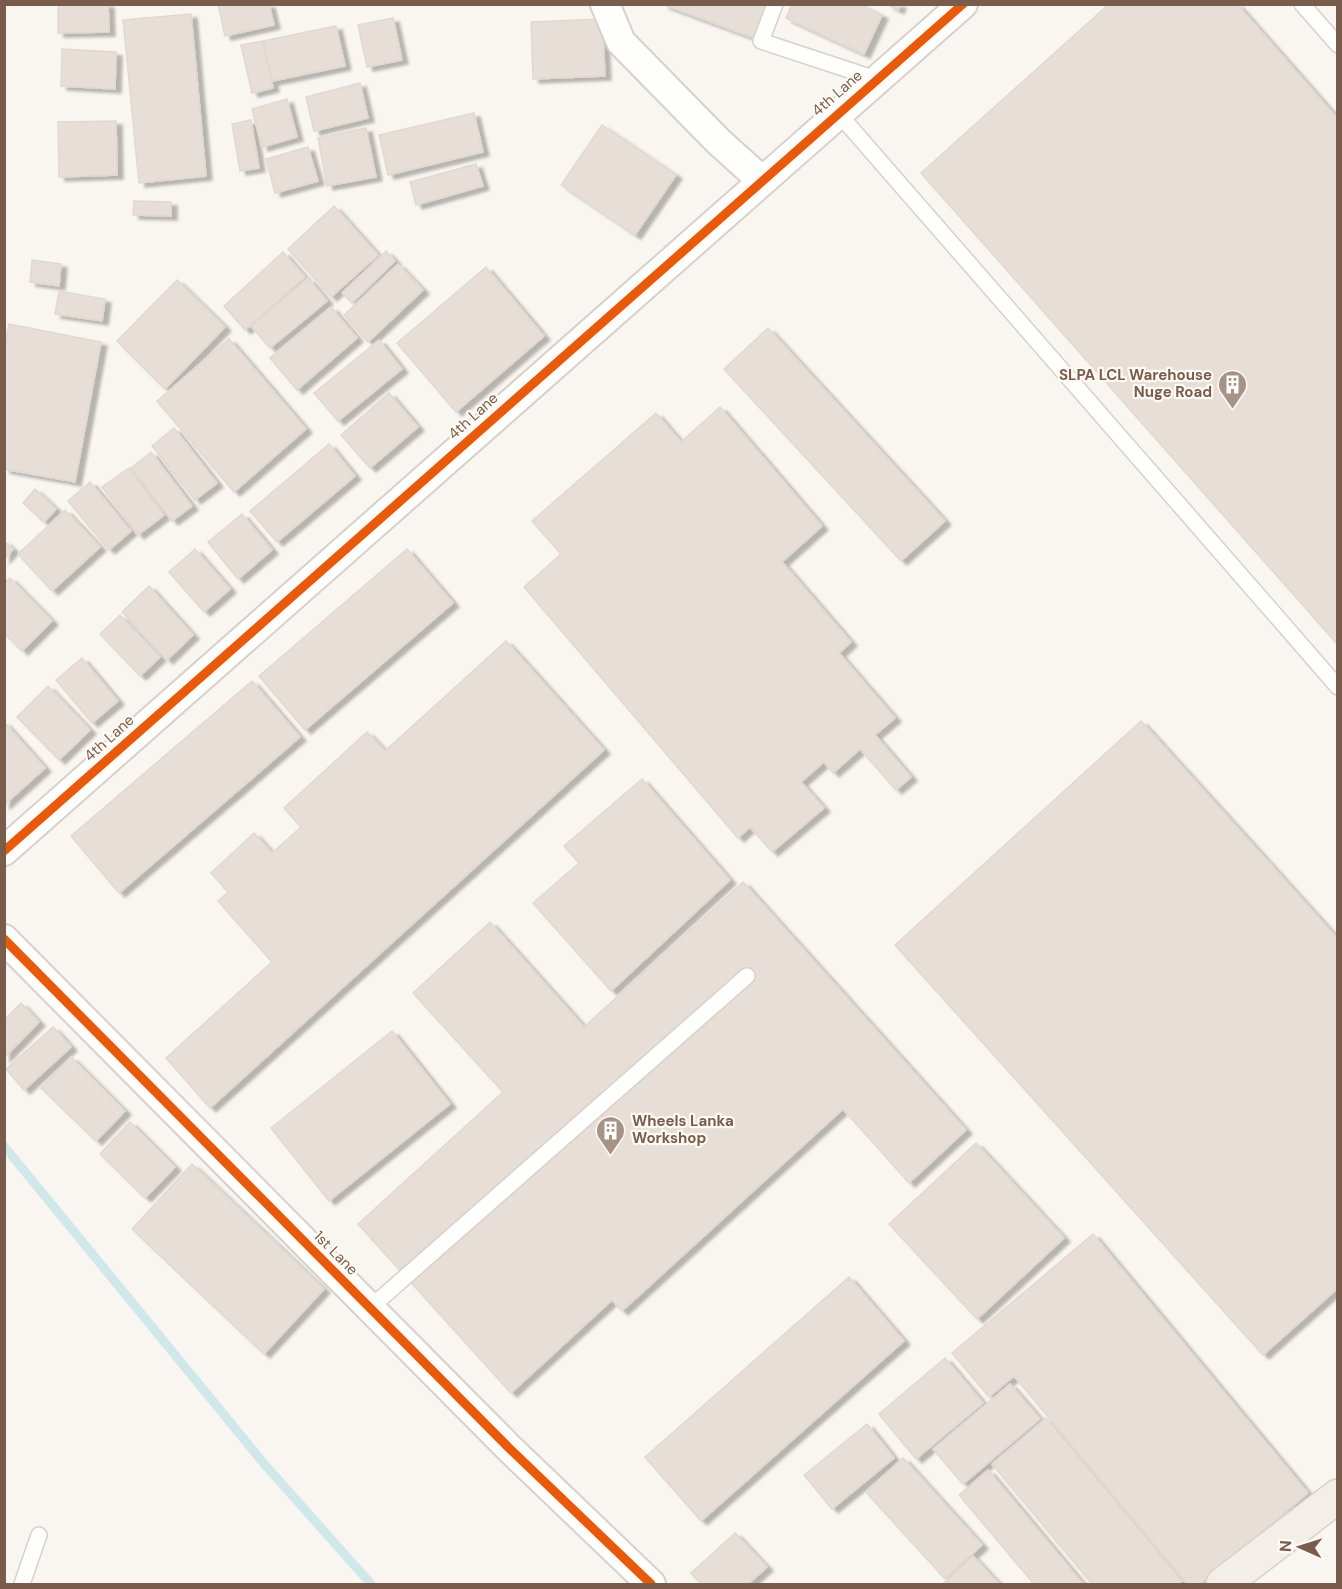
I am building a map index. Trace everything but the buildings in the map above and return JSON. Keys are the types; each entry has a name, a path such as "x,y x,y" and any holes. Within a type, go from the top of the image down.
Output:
{"main road":[{"path":"1223,1584 1338,1496"}],"street":[{"path":"605,4 621,42 718,141 761,180"},
{"name":"4th Lane","path":"4,851 761,180 963,4"},
{"name":"1st Lane","path":"4,939 509,1448 651,1584"}],"lane":[{"path":"775,4 761,41 876,79"},
{"path":"1302,4 1338,45"},
{"path":"838,112 1338,687"},
{"path":"370,1308 747,976"},
{"path":"22,1584 39,1535"}],"waterway":[{"path":"4,1146 266,1466 371,1584"}],"cycle path":[{"path":"4,851 963,4"},
{"path":"4,939 509,1448 651,1584"}],"place":[{"name":"SLPA LCL Warehouse Nuge Road","path":"1233,410"},
{"name":"Wheels Lanka Workshop","path":"611,1156"}]}
